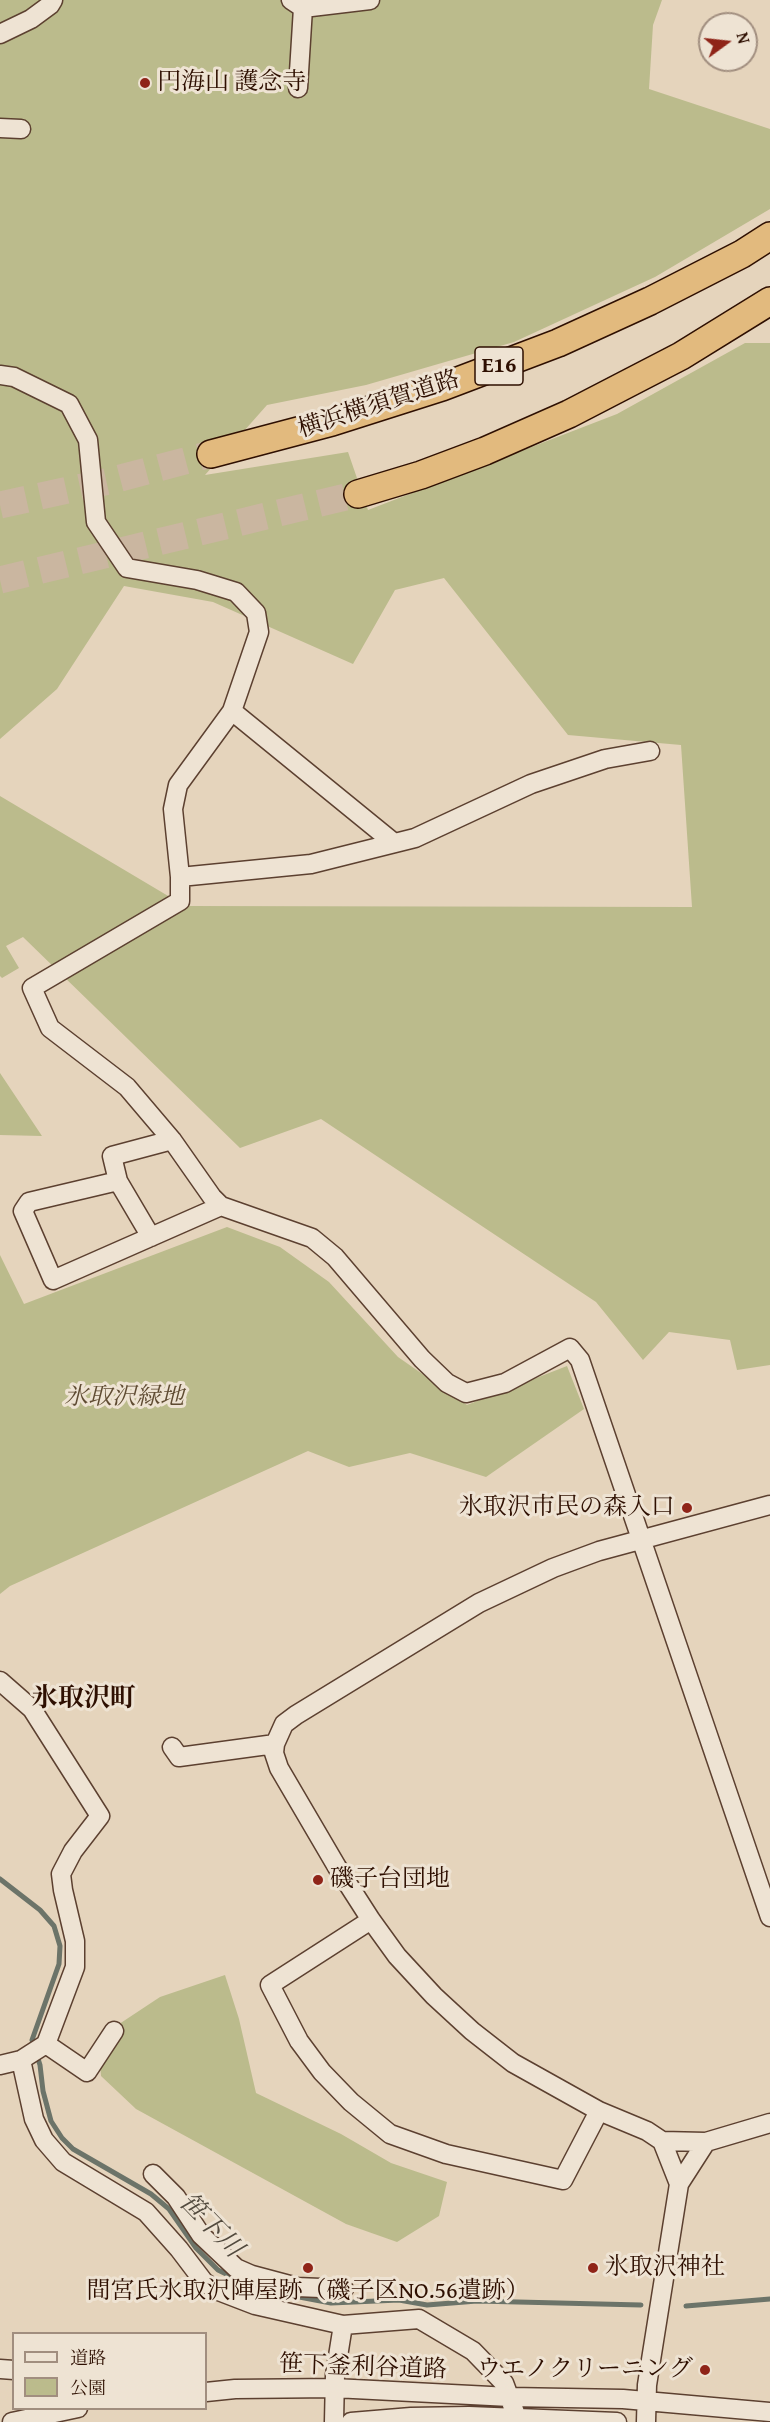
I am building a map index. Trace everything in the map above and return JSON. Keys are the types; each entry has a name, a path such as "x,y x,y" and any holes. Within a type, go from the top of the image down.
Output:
{"highway":[{"name":"横浜横須賀道路","path":"211,454 332,423 442,387 558,343 651,301 742,254 770,236"},
{"path":"358,494 421,475 475,455 569,414 681,356 770,301"}],"street":[{"path":"0,34 31,19 50,5 53,0"},
{"path":"298,88 297,4 370,0"},
{"path":"0,128 21,129"},
{"path":"0,375 14,377 69,404 88,440 96,522 127,568 197,580 236,592 256,613 259,632 232,711 178,785 173,809 180,877 180,902 32,988 50,1028 127,1087 172,1140 212,1197 221,1206 312,1238 335,1257 422,1359 447,1383 466,1393 504,1383 570,1348 580,1359 770,1917"},
{"path":"232,711 394,843"},
{"path":"180,877 311,864 415,838 531,784 605,759 650,751"},
{"path":"151,1237 118,1181 112,1156 172,1140"},
{"path":"118,1181 29,1202 22,1210 53,1280 221,1206"},
{"path":"770,1504 598,1551 552,1568 479,1603 296,1715 284,1724 274,1752 279,1768 337,1867 371,1920 398,1956 434,1996 513,2064 599,2112 647,2131 662,2141 706,2142 770,2123"},
{"path":"0,1681 32,1709 100,1816 73,1851 62,1874 63,1890 75,1941 75,1967 46,2044 21,2060 0,2065"},
{"path":"172,1747 178,1757 275,1744"},
{"path":"371,1920 270,1985 299,2041 322,2072 351,2102 390,2134 446,2154 563,2180 599,2112"},
{"path":"46,2044 87,2072 114,2031"},
{"path":"21,2060 34,2119 44,2140 63,2162 146,2212 179,2249 204,2282 216,2290 255,2305 343,2325 419,2319 473,2351 504,2383 517,2418"},
{"path":"662,2141 679,2184"},
{"path":"646,2422 646,2402 679,2184 706,2142"},
{"path":"153,2174 177,2197 201,2235 236,2268 252,2275 297,2287 344,2289"},
{"path":"179,2249 201,2235"},
{"path":"334,2422 334,2388 343,2325"},
{"name":"笹下釜利谷道路","path":"207,2392 334,2388 646,2402 770,2412"},
{"path":"12,2422 73,2410"},
{"name":"笹下釜利谷道路","path":"351,2422 411,2417 617,2422"}],"green space":[{"path":"0,0 662,0 653,25 649,89 770,129 770,209 655,277 514,342 366,385 267,405 205,475 348,452 368,510 617,414 745,343 770,343 770,1365 737,1370 730,1340 669,1332 643,1360 596,1302 321,1119 240,1148 23,937 6,946 19,968 2,978 0,976 0,796 185,906 692,907 681,745 568,735 444,578 395,590 353,664 213,602 124,586 57,689 0,739"},
{"path":"0,1073 42,1136 0,1135"},
{"name":"氷取沢緑地","path":"227,1227 280,1247 329,1282 398,1357 467,1405 567,1366 584,1409 486,1477 410,1453 349,1467 308,1451 10,1586 0,1594 0,1255 24,1304"},
{"path":"225,1975 239,2019 256,2093 341,2134 391,2163 447,2182 439,2216 397,2242 346,2224 136,2109 101,2076 98,2038 160,1997"}],"waterway":[{"name":"笹下川","path":"0,1879 40,1910 54,1926 60,1946 59,1964 32,2040 40,2065 43,2091 51,2121 62,2138 73,2149 151,2194 169,2209 196,2248 218,2270 257,2289 331,2303 399,2300 427,2305 477,2301 641,2305"},
{"name":"笹下川","path":"686,2306 770,2299"}],"tunnel":[{"path":"0,505 109,481 211,454"},
{"path":"0,580 358,494"}],"place":[{"name":"円海山 護念寺","path":"145,83"},
{"name":"氷取沢市民の森入口","path":"687,1508"},
{"name":"磯子台団地","path":"318,1880"},
{"name":"間宮氏氷取沢陣屋跡（磯子区NO.56遺跡）","path":"308,2268"},
{"name":"氷取沢神社","path":"593,2268"},
{"name":"ウエノクリーニング","path":"705,2370"}],"district":[{"name":"氷取沢町","path":"84,1699"}]}
